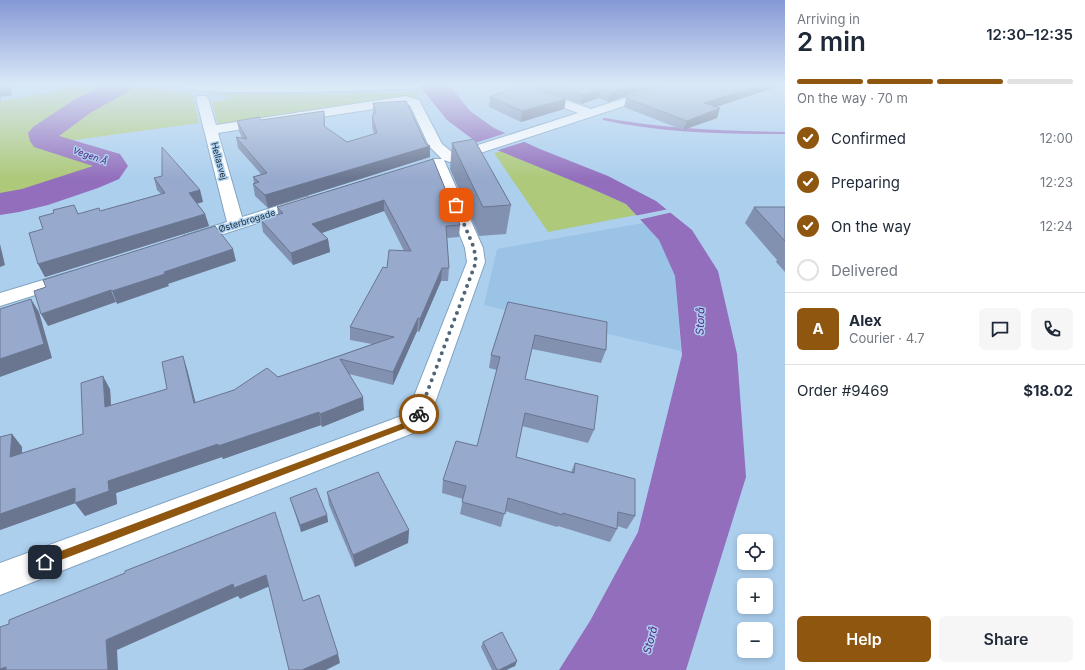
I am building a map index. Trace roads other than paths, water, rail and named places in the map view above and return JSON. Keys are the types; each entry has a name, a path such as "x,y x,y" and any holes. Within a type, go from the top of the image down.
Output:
{"street":[{"name":"Hellasvej","path":"207,116 236,225"},
{"path":"211,130 300,116"},
{"path":"0,578 417,421 476,262 474,248 437,162 436,146 422,116"},
{"path":"437,162 580,116"},
{"name":"Østerbrogade","path":"175,244 326,197"},
{"path":"0,300 91,271"}],"water":[{"name":"Storå","path":"444,116 477,116 494,128 540,149 608,176 656,201 692,230 718,271 737,354 746,477 686,670 559,670 590,621 638,532 682,355 675,276 659,240 626,204 475,141"}],"waterway":[{"name":"Vegen Å","path":"0,204 7,204 35,197 70,186 99,176 107,172 112,166 109,161 45,141 43,133 67,116"},
{"path":"605,119 636,125 713,132 785,133"}]}
